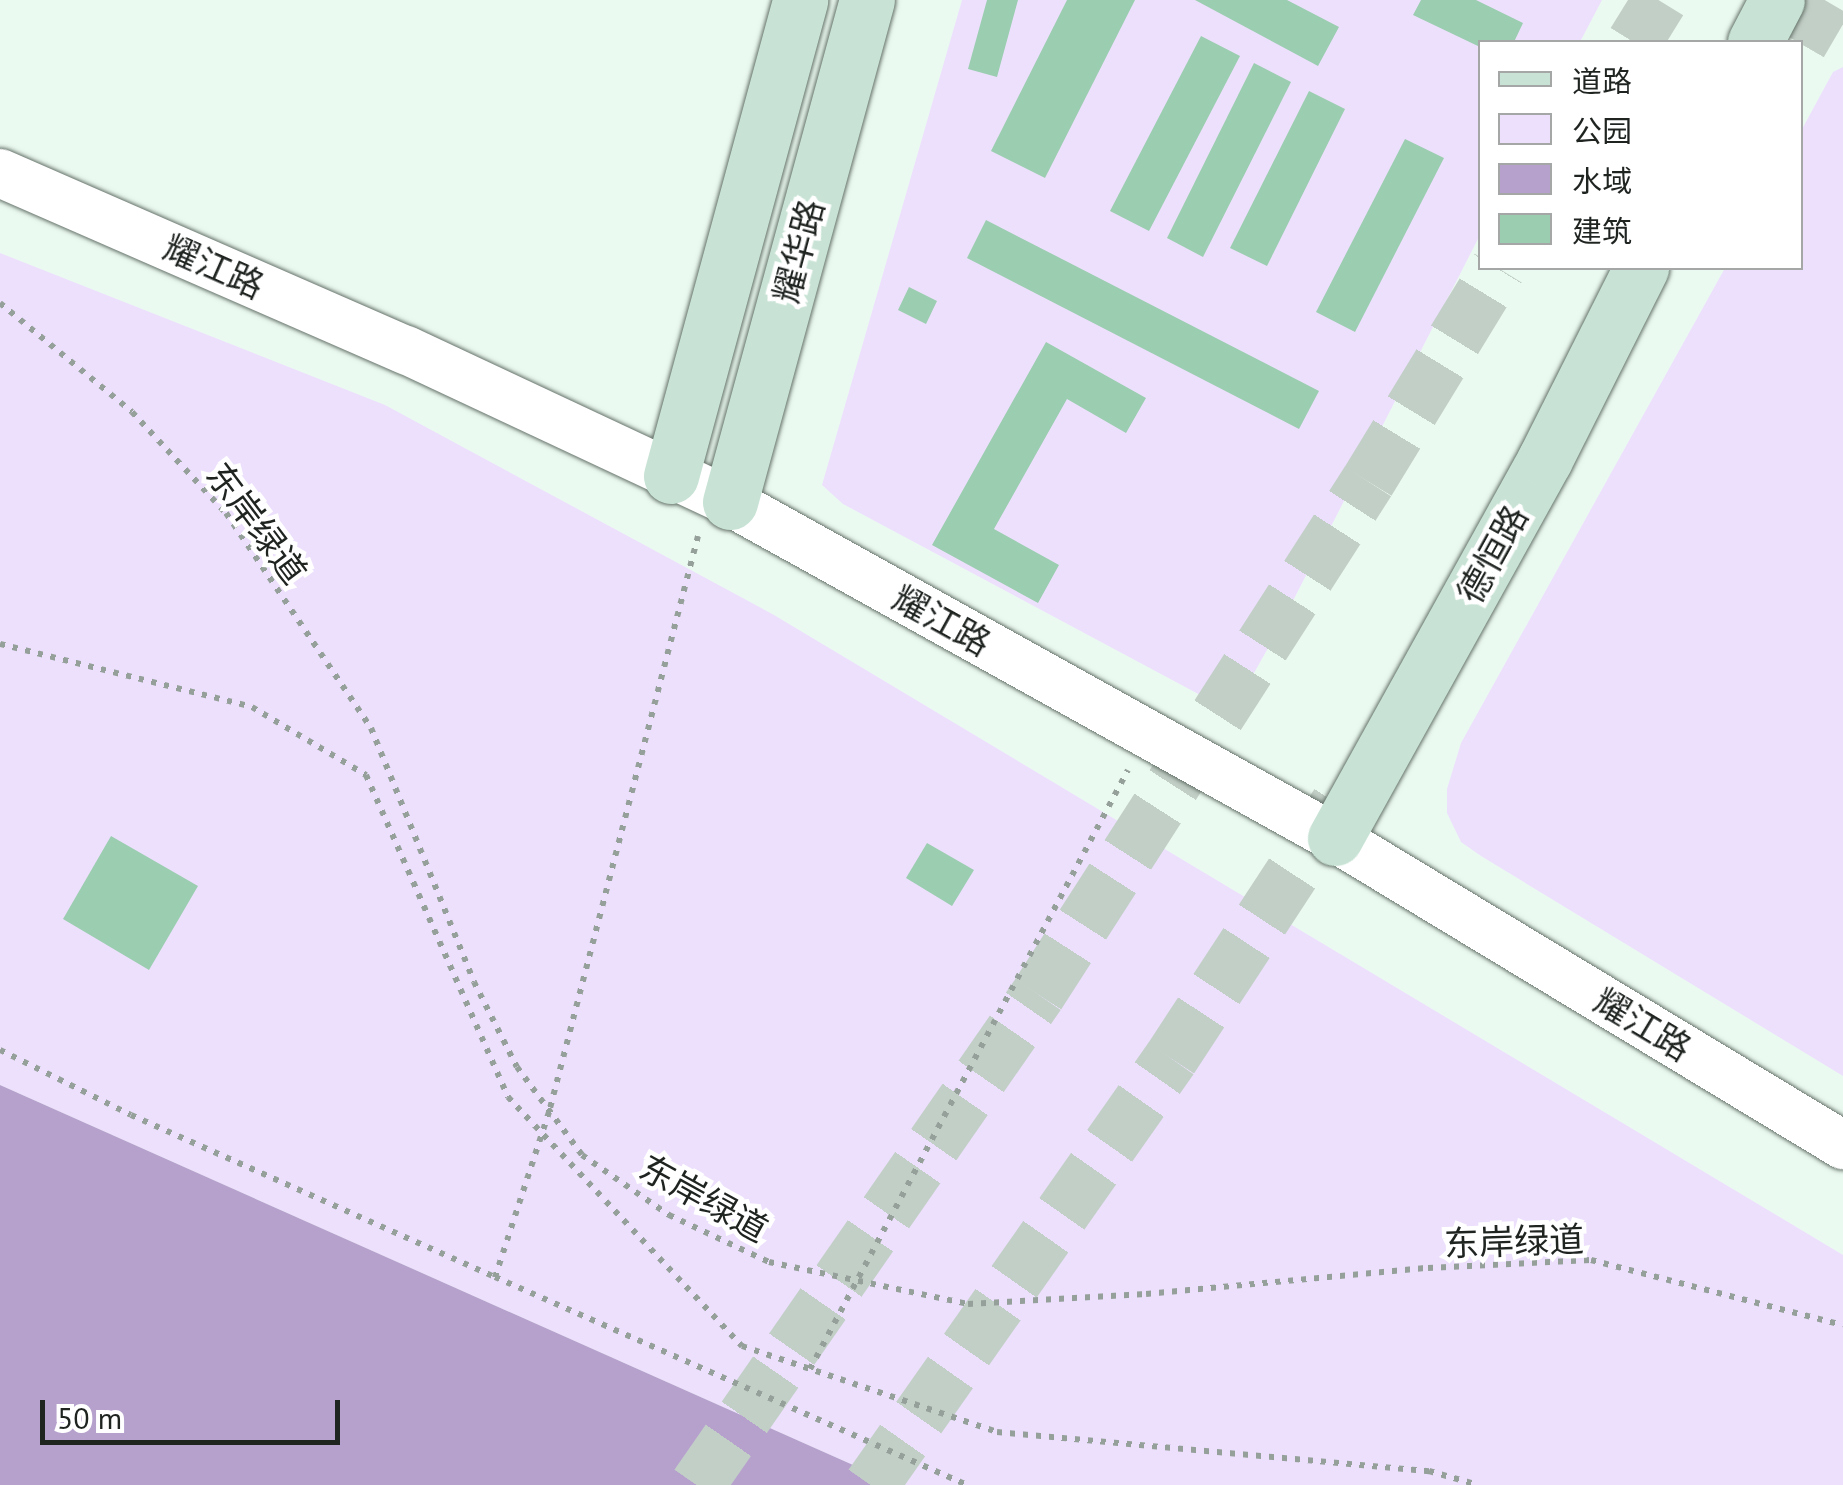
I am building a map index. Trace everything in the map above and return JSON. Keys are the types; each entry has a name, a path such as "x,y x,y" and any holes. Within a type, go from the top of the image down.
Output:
{"main road":[{"name":"耀华路","path":"703,490 800,0"},
{"name":"耀华路","path":"703,490 868,0"},
{"path":"1756,40 1777,0"},
{"name":"德恒路","path":"1335,838 1545,459 1640,270"}],"street":[{"name":"耀江路","path":"0,173 406,350 703,490 1335,838 1843,1144"}],"path":[{"name":"东岸绿道","path":"0,303 132,412 226,513 370,728 474,982 517,1067 582,1155 669,1215 768,1262 968,1304 1146,1294 1428,1268 1590,1260 1843,1325"},
{"path":"495,1277 549,1112 703,490"},
{"path":"0,644 252,708 366,775 508,1097 542,1138 742,1346 997,1432 1429,1472 1478,1485"},
{"path":"810,1370 1147,734"},
{"path":"0,1050 131,1115 967,1485"}],"green space":[{"path":"962,0 1602,0 1581,40 1478,40 1478,239 1276,634 1232,712 843,504 822,485"},
{"path":"1843,67 1843,1076 1481,856 1461,842 1447,813 1447,789 1461,743 1724,270 1803,270 1803,127 1833,72"},
{"path":"0,253 385,405 774,615 1843,1255 1843,1485 898,1485 0,1085"}],"water":[{"path":"0,1085 898,1485 0,1485"}],"building":[{"path":"987,0 1018,0 997,77 968,69"},
{"path":"1067,0 1135,0 1045,178 991,151"},
{"path":"1195,0 1287,0 1339,27 1318,66"},
{"path":"1421,0 1476,0 1523,23 1515,40 1478,40 1478,46 1413,15"},
{"path":"1201,36 1240,56 1149,231 1110,211"},
{"path":"1254,63 1291,82 1203,257 1167,238"},
{"path":"1309,91 1345,109 1267,266 1230,248"},
{"path":"1405,139 1444,158 1355,332 1316,312"},
{"path":"986,220 1319,391 1299,429 967,258"},
{"path":"909,287 937,301 926,324 898,310"},
{"path":"1046,342 1146,398 1126,433 1067,399 994,529 1059,565 1038,603 932,545"},
{"path":"111,836 198,886 149,970 63,919"},
{"path":"927,843 974,870 952,906 906,878"}],"tunnel":[{"path":"1635,40 1660,0"},
{"path":"1802,40 1825,0"},
{"path":"697,1485 1038,994 1368,481 1497,270"},
{"path":"871,1485 1171,1058 1349,786"}]}
